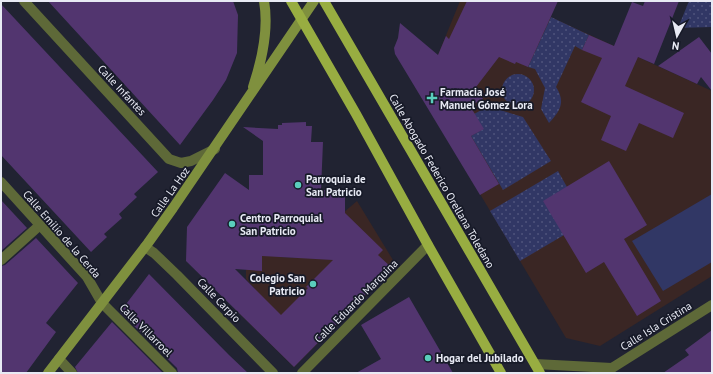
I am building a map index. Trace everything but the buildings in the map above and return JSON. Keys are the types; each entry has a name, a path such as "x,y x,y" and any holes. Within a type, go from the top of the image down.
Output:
{"main road":[{"path":"249,98 258,71 265,37 264,1"},
{"path":"291,1 303,19 428,245 501,373"},
{"name":"Calle La Hoz","path":"48,373 145,247 215,149 314,1"},
{"name":"Calle Abogado Federico Orellana Toledano","path":"324,1 537,369"}],"street":[{"name":"Calle Infantes","path":"24,1 170,159 181,163 191,161 215,149"},
{"name":"Calle Emilio de la Cerda","path":"1,182 87,277 102,303"},
{"path":"1,260 40,225"},
{"name":"Calle Eduardo Marquina","path":"302,373 428,245"},
{"name":"Calle Carpio","path":"145,247 154,253 177,275 273,373"},
{"name":"Calle Villarroel","path":"102,303 172,373"},
{"name":"Calle Isla Cristina","path":"537,369 610,370 712,306"},
{"path":"59,359 72,373"}],"shaded area":[{"path":"460,1 516,1 712,91 712,276 600,346 566,338 431,112 477,87 438,55"},
{"path":"689,1 712,1 712,27 678,28"},
{"path":"551,17 589,35 582,50 575,46 556,87 561,97 561,102 559,110 549,123 541,109 545,88 535,69 528,67"},
{"path":"515,74 521,74 531,81 534,90 533,96 527,103 521,106 515,106 505,99 502,93 502,87 509,77"},
{"path":"496,102 500,110 523,117 551,161 503,190 471,136 483,129 474,114"},
{"path":"558,171 567,187 564,235 520,261 490,211"},
{"path":"712,194 712,262 663,291 632,241"},
{"name":"Colegio San Patricio","path":"357,201 396,265 294,367 235,309 255,289 246,279 246,270 271,241 280,257 300,258 308,243"}],"place":[{"name":"Farmacia José Manuel Gómez Lora","path":"432,98"},
{"name":"Parroquia de San Patricio","path":"298,185"},
{"name":"Centro Parroquial San Patricio","path":"232,224"},
{"name":"Colegio San Patricio","path":"313,284"},
{"name":"Hogar del Jubilado","path":"428,358"}]}
